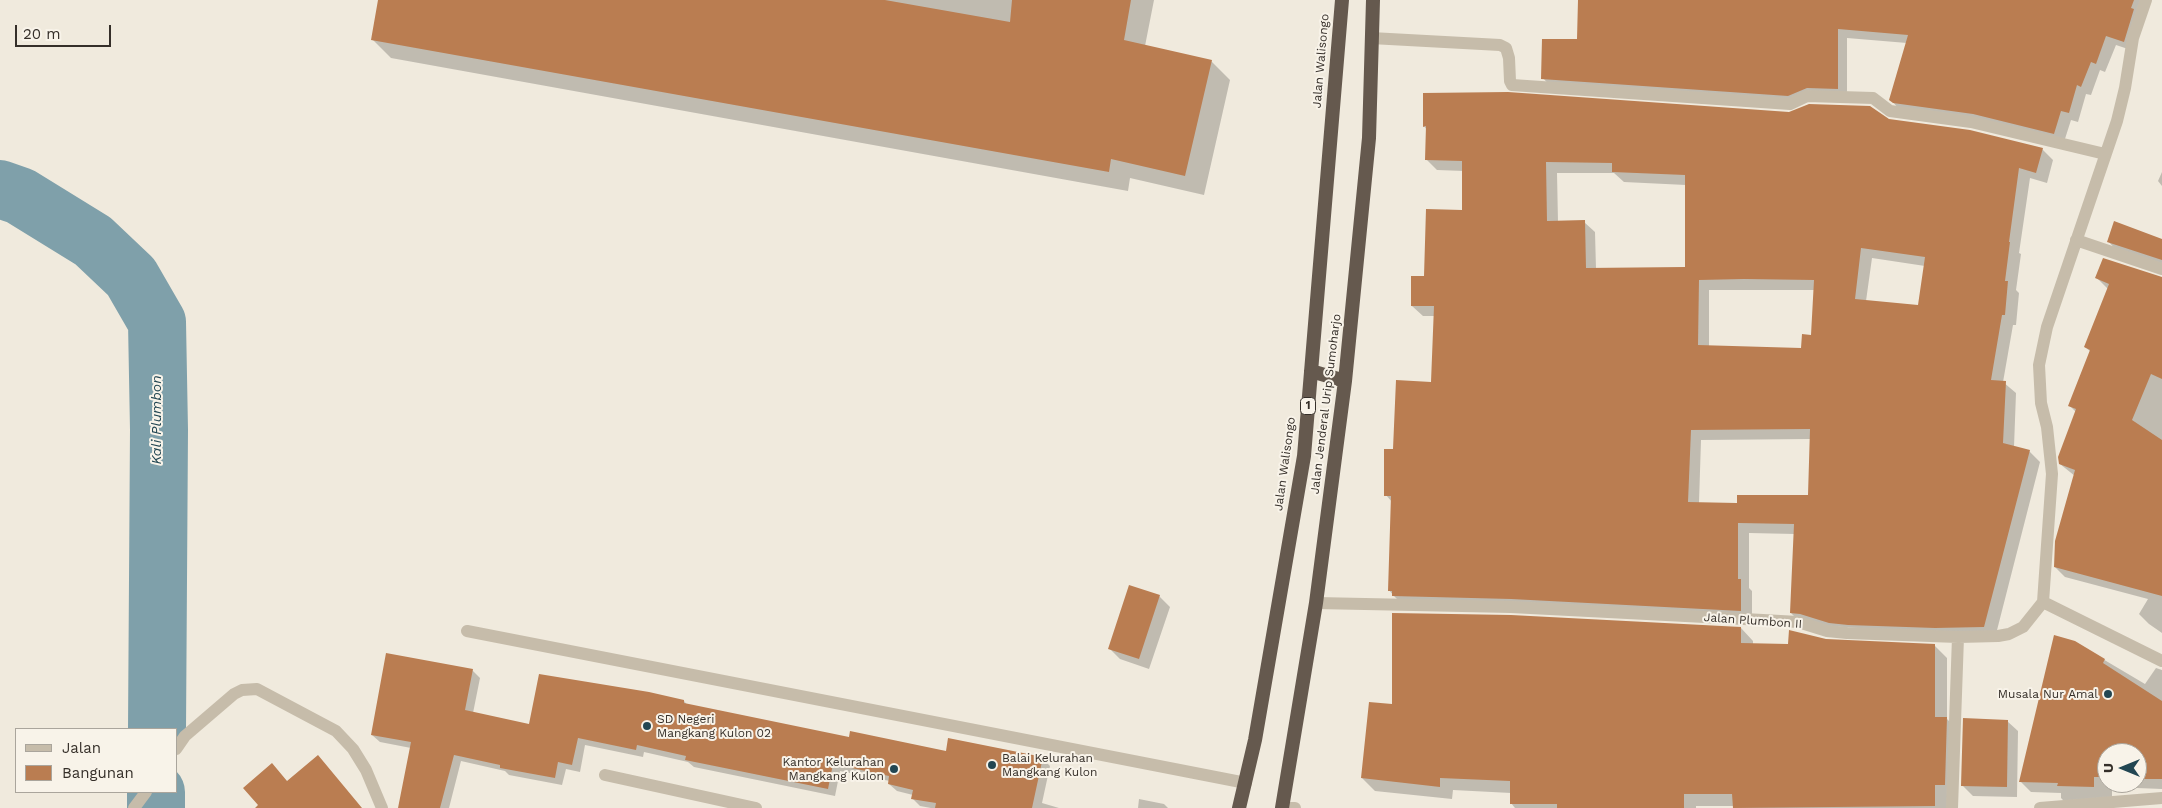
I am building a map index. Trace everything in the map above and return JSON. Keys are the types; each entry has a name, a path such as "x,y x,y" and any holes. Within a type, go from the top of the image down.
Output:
{"highway":[{"name":"Jalan Walisongo","path":"1238,808 1246,783 1255,740 1304,456 1342,0"},
{"name":"Jalan Jenderal Urip Sumoharjo","path":"1282,808 1316,603 1345,381 1368,138 1372,0"},
{"path":"1311,371 1345,381"}],"street":[{"path":"2146,0 2133,38 2125,88 2117,121 2047,327 2039,365 2040,403 2047,427 2052,474 2043,602 2162,661"},
{"path":"1371,38 1500,45 1506,48 1510,58 1510,81 1512,85 1790,104 1807,96 1872,98 1890,111 1971,122 2105,154"},
{"path":"2076,240 2162,269"},
{"name":"Jalan Plumbon II","path":"1316,603 1510,607 1763,620 1798,622 1828,631 1847,633 1958,637 2009,634 2023,628 2043,602"},
{"path":"466,631 1246,783"},
{"path":"1952,808 1958,637"},
{"path":"178,746 185,736 234,694 242,690 257,689 336,731 353,749 366,770 382,808"},
{"path":"605,775 756,808"},
{"path":"134,808 145,793"},
{"path":"2040,808 2162,798"},
{"path":"1282,808 1294,808"}],"building":[{"path":"378,0 885,0 1010,22 1012,0 1131,0 1124,40 1212,60 1185,176 1111,159 1109,172 371,40"},
{"path":"1578,0 2134,0 2131,8 2134,9 2124,42 2106,36 2096,64 2091,62 2081,87 2077,85 2069,113 2061,111 2054,134 1973,114 1893,103 1889,100 1908,35 1838,29 1838,89 1807,88 1788,96 1541,79 1542,39 1577,39"},
{"path":"1508,92 1789,112 1809,104 1870,106 1889,119 1970,130 2043,148 2036,173 2019,168 2005,281 2008,281 2005,315 2002,315 1991,380 2006,381 2003,443 2030,450 1984,627 1935,628 1848,625 1829,623 1800,614 1790,613 1794,524 1738,523 1738,579 1741,579 1741,611 1511,599 1392,596 1392,591 1388,591 1391,496 1384,496 1384,449 1393,449 1396,380 1431,382 1434,306 1411,306 1411,276 1424,276 1426,209 1462,210 1462,161 1425,160 1426,126 1423,127 1423,93","holes":["1546,162 1612,163 1612,172 1685,175 1685,267 1586,268 1585,220 1547,221","1861,248 1925,257 1918,305 1855,299","1699,280 1814,280 1811,335 1802,334 1801,348 1698,345","1810,429 1808,495 1737,495 1737,503 1688,502 1691,430"]},
{"path":"2114,221 2162,239 2162,260 2107,242"},
{"path":"2103,258 2162,277 2162,379 2151,374 2132,420 2162,440 2162,596 2054,567 2055,541 2075,470 2059,464 2058,457 2076,409 2068,406 2090,350 2084,347 2109,284 2095,278"},
{"path":"1129,585 1160,595 1139,659 1108,649"},
{"path":"1392,613 1511,615 1741,627 1741,643 1788,644 1789,630 1826,639 1935,644 1935,717 1947,717 1945,785 1935,785 1935,806 1733,808 1732,794 1684,794 1684,808 1557,808 1557,804 1510,804 1510,781 1440,778 1440,787 1361,778 1369,702 1392,704"},
{"path":"2054,635 2075,641 2105,659 2103,663 2162,701 2162,779 2147,779 2147,743 2097,743 2097,777 2094,777 2094,787 2057,786 2058,783 2019,782"},
{"path":"386,653 473,669 465,710 529,724 539,674 649,692 684,700 684,703 849,737 850,731 946,751 948,738 1043,757 1032,808 935,808 936,803 911,799 913,790 888,784 889,776 833,764 828,789 685,760 686,756 637,745 636,750 578,738 572,765 558,762 555,778 500,768 500,765 454,755 440,808 398,808 411,742 371,735"},
{"path":"1963,718 2008,720 2007,787 1961,786"},
{"path":"318,755 362,808 255,808 258,805 243,788 272,763 287,781"}],"waterway":[{"name":"Kali Plumbon","path":"0,189 20,196 93,241 131,277 157,322 159,430 157,728"},
{"name":"Kali Plumbon","path":"156,793 156,808"}],"place":[{"name":"Musala Nur Amal","path":"2108,694"},
{"name":"SD Negeri Mangkang Kulon 02","path":"647,726"},
{"name":"Balai Kelurahan Mangkang Kulon","path":"992,765"},
{"name":"Kantor Kelurahan Mangkang Kulon","path":"894,769"}]}
